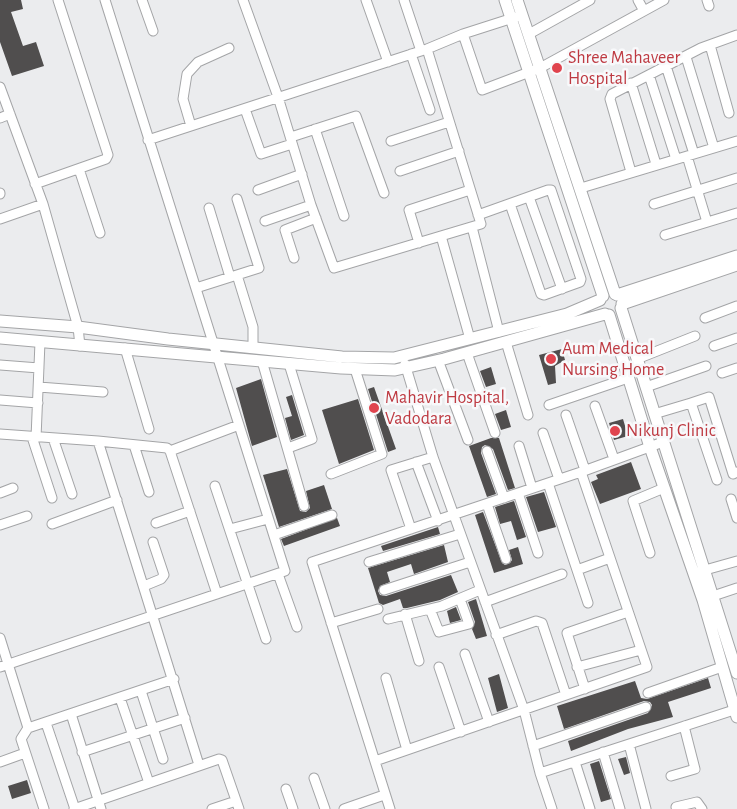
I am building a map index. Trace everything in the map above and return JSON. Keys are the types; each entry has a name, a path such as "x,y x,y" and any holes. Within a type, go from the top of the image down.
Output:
{"street":[{"path":"35,184 106,159 108,155 58,0"},
{"path":"4,666 285,571 105,0"},
{"path":"142,0 153,31"},
{"path":"243,0 278,97 311,205 332,265 337,268 481,224 449,122 404,0"},
{"path":"366,0 388,62"},
{"path":"505,0 529,34 535,70 601,298 600,309 607,315 693,574 736,712 684,726 540,773"},
{"path":"517,0 517,17 535,70 581,188 619,300 713,596 732,641 737,674"},
{"path":"529,34 590,0"},
{"path":"638,0 644,11"},
{"path":"463,34 482,90 535,70 664,0"},
{"path":"148,140 388,62 463,34 517,17"},
{"path":"630,172 610,99 614,91 710,45 737,35"},
{"path":"710,45 729,113"},
{"path":"191,126 182,99 187,74 198,62 229,48"},
{"path":"411,54 430,110"},
{"path":"686,57 714,148"},
{"path":"666,66 691,155 697,190 707,222"},
{"path":"649,75 676,159"},
{"path":"631,83 656,164"},
{"path":"0,87 43,204 78,327 80,346"},
{"path":"245,109 261,154 315,129 356,116 384,193"},
{"path":"0,118 10,114"},
{"path":"390,141 449,122"},
{"path":"315,129 344,216"},
{"path":"581,188 737,141"},
{"path":"400,171 458,152"},
{"path":"79,168 100,233"},
{"path":"258,190 302,174"},
{"path":"654,204 737,178"},
{"path":"419,243 409,210 470,190"},
{"path":"478,215 548,190 554,194 581,279 578,284 544,295 541,294 510,204"},
{"path":"529,197 562,289"},
{"path":"196,288 259,268 237,198"},
{"path":"0,219 43,204"},
{"path":"265,221 311,205"},
{"path":"209,208 253,327 253,348"},
{"path":"665,235 737,213"},
{"path":"294,258 285,230 316,218"},
{"path":"472,227 499,332"},
{"path":"442,236 470,339"},
{"path":"619,300 737,256"},
{"path":"619,300 737,266"},
{"path":"0,321 78,327 342,357 402,356 567,314 609,293 619,300"},
{"path":"0,338 355,369 406,368 616,314 619,300"},
{"path":"705,318 737,306"},
{"path":"637,358 695,336"},
{"path":"714,346 737,338"},
{"path":"40,342 38,403 34,437 52,498"},
{"path":"506,342 528,415"},
{"path":"125,348 149,429"},
{"path":"466,353 495,433"},
{"path":"402,356 453,516 524,710 540,773 552,809"},
{"path":"438,360 468,440"},
{"path":"262,361 304,506"},
{"path":"288,448 312,439 289,364"},
{"path":"0,365 39,368"},
{"path":"646,387 706,366"},
{"path":"722,373 737,368"},
{"path":"331,474 382,454 355,369"},
{"path":"549,405 628,378"},
{"path":"39,387 103,392"},
{"path":"654,414 709,397 734,474 737,472"},
{"path":"0,400 38,403"},
{"path":"691,402 717,480"},
{"path":"595,406 614,459"},
{"path":"374,761 647,668 610,558 566,414"},
{"path":"170,451 239,425"},
{"path":"543,432 559,479"},
{"path":"0,434 166,448 170,451 217,594"},
{"path":"53,438 72,494"},
{"path":"98,441 174,679 199,765"},
{"path":"390,809 384,795 312,562 453,516 664,442"},
{"path":"134,445 149,492"},
{"path":"519,446 532,488"},
{"path":"488,451 504,498"},
{"path":"411,530 391,470 433,457"},
{"path":"416,462 438,521"},
{"path":"548,483 588,604"},
{"path":"215,486 266,639"},
{"path":"0,493 13,488"},
{"path":"650,553 633,501 664,488"},
{"path":"518,493 538,553"},
{"path":"731,499 737,518"},
{"path":"52,524 117,500"},
{"path":"487,504 506,559"},
{"path":"156,523 190,511"},
{"path":"274,535 332,515"},
{"path":"0,525 28,516"},
{"path":"230,529 268,519"},
{"path":"369,562 460,534"},
{"path":"144,586 164,576 153,542"},
{"path":"577,570 610,558"},
{"path":"693,574 737,561"},
{"path":"384,590 470,562"},
{"path":"278,574 296,626"},
{"path":"484,602 562,574"},
{"path":"713,596 737,588"},
{"path":"388,619 430,609 480,590"},
{"path":"430,609 439,632 468,624 460,599"},
{"path":"331,623 378,609"},
{"path":"585,689 567,633 628,612"},
{"path":"405,614 419,661"},
{"path":"496,635 536,621 542,623 566,696"},
{"path":"0,638 4,666 28,728"},
{"path":"577,667 641,650"},
{"path":"466,654 489,722"},
{"path":"439,667 461,732"},
{"path":"648,693 722,667"},
{"path":"386,678 408,750"},
{"path":"44,809 21,739 28,728 174,679"},
{"path":"140,691 163,759"},
{"path":"120,698 148,783"},
{"path":"533,746 646,707"},
{"path":"71,714 100,805"},
{"path":"82,752 185,718"},
{"path":"46,723 74,809 100,805 148,783 219,759 222,760 237,805 212,809"},
{"path":"671,776 695,768 684,726"},
{"path":"629,744 646,809"},
{"path":"603,752 620,809"},
{"path":"0,762 25,753"},
{"path":"575,762 590,809"},
{"path":"314,778 325,809"},
{"path":"286,790 294,809"},
{"path":"344,809 384,795"},
{"path":"676,807 698,802 702,809"}],"building":[{"path":"0,0 21,0 23,9 11,12 23,46 36,42 44,66 12,76 0,42"},
{"path":"562,349 565,360 555,366 556,383 548,385 539,355"},
{"path":"491,367 496,384 486,387 480,371"},
{"path":"261,379 277,437 252,446 236,388"},
{"path":"374,387 396,449 388,452 368,389"},
{"path":"292,395 304,435 291,440 285,418 292,416 286,397"},
{"path":"358,399 374,450 339,464 322,410"},
{"path":"506,410 511,427 501,430 495,414"},
{"path":"623,419 628,436 614,440 609,423"},
{"path":"491,438 499,438 515,488 508,490 493,449 485,445 482,447 481,453 496,494 487,497 469,446"},
{"path":"631,462 641,489 600,504 591,482 598,479 596,475"},
{"path":"287,469 300,511 306,512 310,508 306,491 324,485 332,509 279,527 263,475"},
{"path":"544,492 556,527 538,532 526,497"},
{"path":"514,501 526,537 517,540 511,521 500,524 495,507"},
{"path":"483,512 502,563 505,565 510,563 512,560 509,550 518,547 523,564 494,573 475,515"},
{"path":"337,518 340,526 284,546 281,539"},
{"path":"438,527 440,534 383,551 381,546"},
{"path":"444,545 448,562 414,574 411,564 387,572 390,582 380,586 378,591 380,595 386,596 451,575 458,592 440,600 407,608 403,608 400,599 383,605 379,603 368,568"},
{"path":"476,599 487,636 476,639 472,629 475,622 468,602"},
{"path":"456,607 461,620 450,623 447,611"},
{"path":"499,674 508,708 497,712 488,678"},
{"path":"708,678 711,688 668,702 673,717 628,729 571,751 568,741 648,713 652,705 650,702 644,701 564,729 557,706 635,681 641,698 647,699"},
{"path":"626,757 630,773 624,775 618,759"},
{"path":"599,761 611,799 601,802 590,764"},
{"path":"27,780 31,793 12,799 8,786"}],"place":[{"name":"Shree Mahaveer Hospital","path":"557,68"},
{"name":"Aum Medical Nursing Home","path":"551,359"},
{"name":"Mahavir Hospital, Vadodara","path":"374,408"},
{"name":"Nikunj Clinic","path":"615,431"}]}
